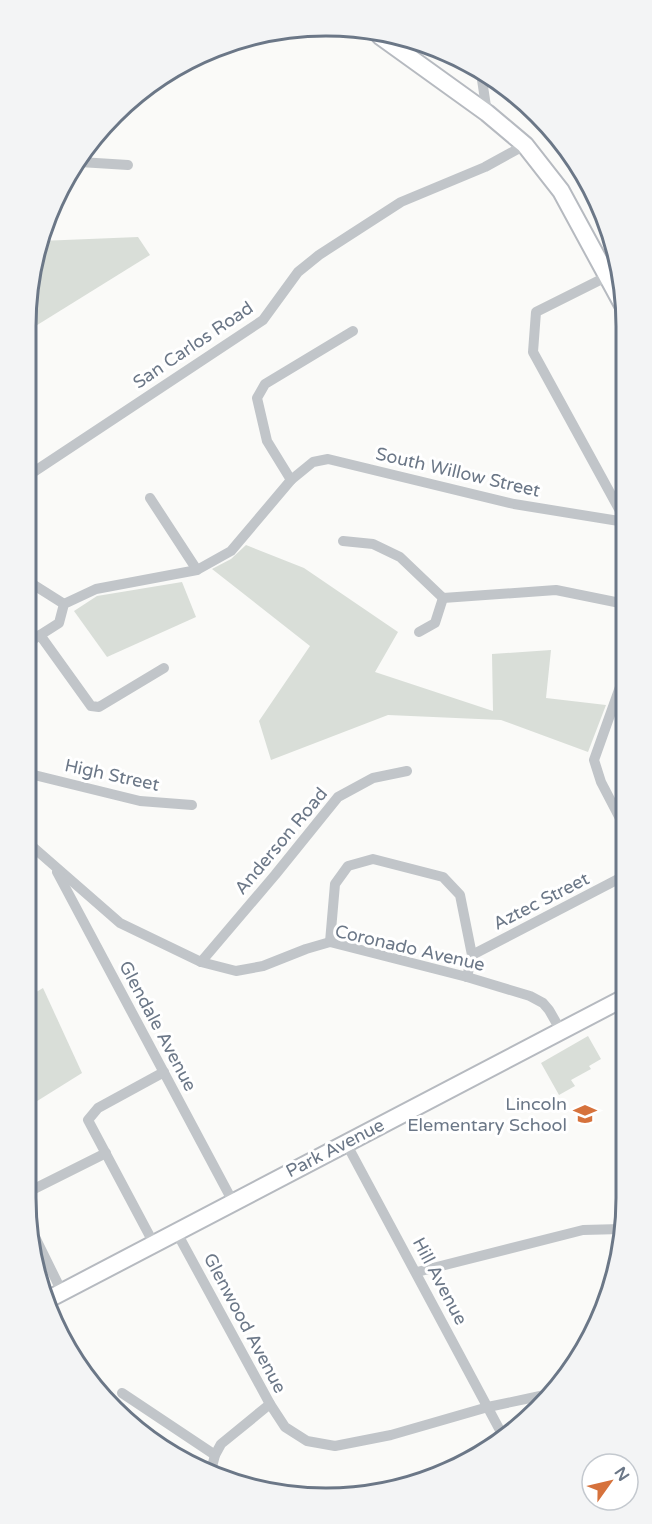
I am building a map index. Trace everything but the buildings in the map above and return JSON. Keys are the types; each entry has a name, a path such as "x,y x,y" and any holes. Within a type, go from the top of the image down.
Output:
{"street":[{"path":"391,44 487,112 525,145 561,191 614,287"},
{"path":"483,83 487,112"},
{"name":"San Carlos Road","path":"36,470 263,320 298,272 319,255 401,202 485,167 525,145"},
{"path":"87,162 128,165"},
{"path":"608,276 536,312 533,352 616,504"},
{"path":"291,480 267,441 257,398 265,384 353,331"},
{"name":"South Willow Street","path":"64,604 96,589 197,570 231,551 291,480 312,462 328,459 514,504 616,520"},
{"path":"150,498 197,570"},
{"path":"343,542 373,544 400,557 443,598 556,590 616,602"},
{"path":"36,586 64,604 59,623 36,637"},
{"path":"418,632 435,623 443,598"},
{"path":"39,635 91,706 99,707 164,668"},
{"path":"616,698 594,760 601,782 616,810"},
{"name":"Anderson Road","path":"201,962 338,796 373,778 407,771"},
{"name":"High Street","path":"36,775 140,801 192,805"},
{"name":"Coronado Avenue","path":"36,850 120,923 201,962 236,971 263,966 330,942 466,976 530,996 543,1003 561,1031"},
{"path":"330,942 335,884 348,866 373,859 443,877 460,895 472,955 466,976"},
{"name":"Glendale Avenue","path":"54,866 233,1202"},
{"name":"Aztec Street","path":"472,955 616,880"},
{"name":"Park Avenue","path":"53,1297 616,1002"},
{"path":"154,1244 88,1120 98,1108 164,1072"},
{"name":"Hill Avenue","path":"346,1143 500,1430"},
{"path":"36,1188 106,1153"},
{"path":"417,1272 583,1230 614,1229"},
{"name":"Glenwood Avenue","path":"177,1233 270,1404 285,1427 307,1441 335,1446 391,1435 488,1407"},
{"path":"41,1249 62,1292"},
{"path":"122,1393 215,1455"},
{"path":"488,1407 537,1397"},
{"path":"213,1465 221,1444 270,1404"}],"shaded area":[{"path":"138,237 150,255 36,326 38,288 49,241"},
{"path":"246,545 304,568 398,632 375,672 493,711 492,654 551,650 546,698 606,705 588,752 501,720 388,715 271,760 259,721 310,646 212,569 231,559"},
{"path":"182,582 196,617 107,657 74,611 97,596"},
{"path":"43,988 82,1073 36,1102 36,992"},
{"path":"588,1036 601,1059 589,1066 591,1069 571,1080 575,1086 559,1095 541,1063"}],"place":[{"name":"Lincoln Elementary School","path":"585,1114"}]}
